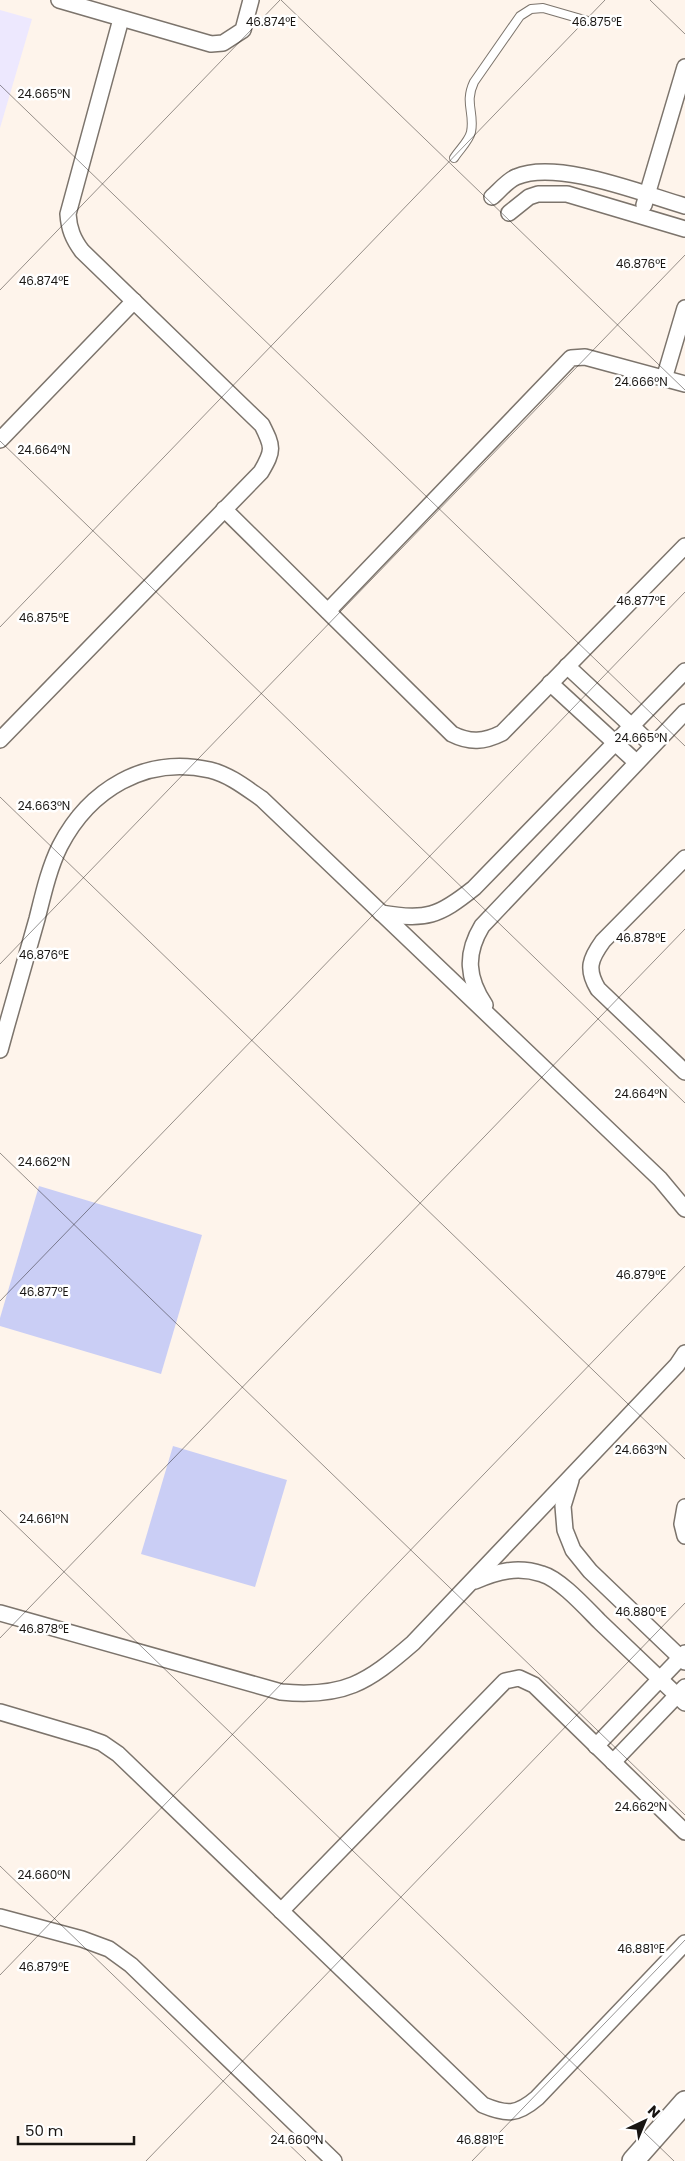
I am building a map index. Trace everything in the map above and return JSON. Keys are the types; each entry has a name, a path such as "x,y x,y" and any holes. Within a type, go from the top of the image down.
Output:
{"main road":[{"path":"633,2161 685,2102"}],"street":[{"path":"59,0 211,44 223,43 243,30 251,0"},
{"path":"0,740 261,472 269,459 272,444 262,425 82,251 74,239 68,214 121,19"},
{"path":"641,216 685,67"},
{"path":"492,197 515,177 551,172 576,174 685,206"},
{"path":"509,213 529,197 547,193 567,194 685,229"},
{"path":"0,440 134,301"},
{"path":"664,379 685,308"},
{"path":"328,610 571,358 584,357 685,384"},
{"path":"224,510 328,610 452,734 463,740 489,739 502,732 685,546"},
{"path":"567,666 652,745"},
{"path":"381,913 407,918 438,913 454,904 474,888 685,671"},
{"path":"550,683 636,762"},
{"path":"496,1024 475,990 470,951 475,937 498,907 685,712"},
{"path":"0,1050 59,847 82,812 104,791 126,779 153,769 182,767 210,770 234,780 262,800 660,1179 685,1210"},
{"path":"685,858 603,941 594,954 590,965 591,978 598,988 685,1072"},
{"path":"0,1613 281,1692 309,1695 331,1693 350,1687 388,1665 413,1643 678,1365 685,1353"},
{"path":"572,1476 563,1506 565,1530 574,1550 590,1571 684,1658 660,1679 596,1746"},
{"path":"685,1507 682,1524 685,1536"},
{"path":"470,1584 495,1572 509,1570 527,1570 544,1574 570,1593 660,1679 682,1695 613,1762"},
{"path":"281,1911 505,1681 520,1678 534,1685 685,1832"},
{"path":"0,1712 88,1738 102,1743 118,1754 483,2105 498,2111 513,2112 526,2107 538,2098 685,1943"},
{"path":"0,1916 82,1939 109,1950 131,1965 334,2161"}],"lane":[{"path":"454,158 472,131 468,94 520,16 530,9 543,8 588,21"}],"shaded area":[{"path":"0,10 32,19 0,128"}],"building":[{"path":"39,1186 202,1235 161,1374 0,1326 0,1318"},
{"path":"173,1446 287,1480 255,1587 141,1554"}]}
